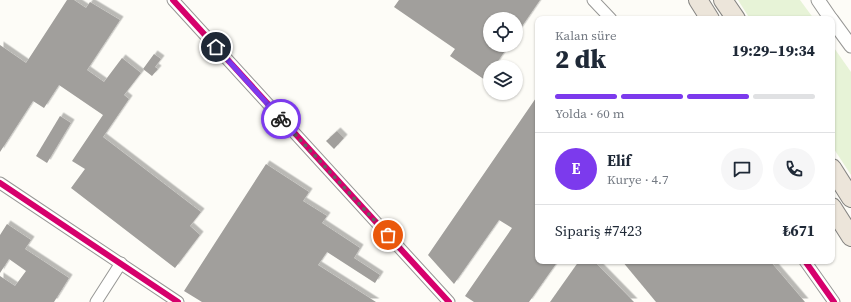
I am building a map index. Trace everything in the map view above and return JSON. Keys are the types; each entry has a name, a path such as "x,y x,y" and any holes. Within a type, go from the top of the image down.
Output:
{"highway":[{"path":"698,0 708,16"},
{"path":"723,0 734,16"},
{"path":"835,173 851,198"},
{"path":"835,212 851,237"}],"street":[{"path":"173,0 442,299"},
{"path":"593,0 608,16"},
{"path":"818,0 830,16"},
{"path":"835,23 851,46"},
{"path":"0,182 178,302"},
{"path":"96,302 121,263"},
{"path":"807,264 834,302"}],"green space":[{"path":"738,0 800,0 812,16 748,16"},
{"path":"835,49 851,72 851,175 835,151"}],"building":[{"path":"67,0 74,0 86,8 90,2 120,20 87,70 104,82 122,58 141,73 124,95 129,99 103,137 201,212 190,226 200,235 175,268 71,188 85,169 72,161 103,115 59,85 44,108 33,101 0,152 0,45 26,63"},
{"path":"399,0 540,0 523,25 523,12 483,12 483,52 504,52 499,60 483,60 483,79 450,56 455,49 394,7"},
{"path":"154,54 161,59 155,67 158,69 152,76 143,69"},
{"path":"535,99 535,264 556,264 529,302 474,302 465,296 512,228 499,220 454,284 428,255"},
{"path":"60,116 71,123 47,163 36,156"},
{"path":"337,131 344,138 334,149 326,141"},
{"path":"266,164 309,192 303,201 327,216 322,223 360,248 354,258 380,275 375,283 327,252 318,265 376,302 202,302 184,291"},
{"path":"7,224 31,240 25,249 69,278 54,302 0,302 0,276 15,286 26,271 9,259 0,273 0,235"},
{"path":"577,264 597,264 634,302 550,302"},
{"path":"624,264 773,264 805,302 656,302"}],"cycle path":[{"path":"173,0 449,302"},
{"path":"0,183 178,302"},
{"path":"807,264 834,302"}],"way so far":[{"path":"281,119 388,235"}],"route":[{"path":"216,47 281,119"}]}
